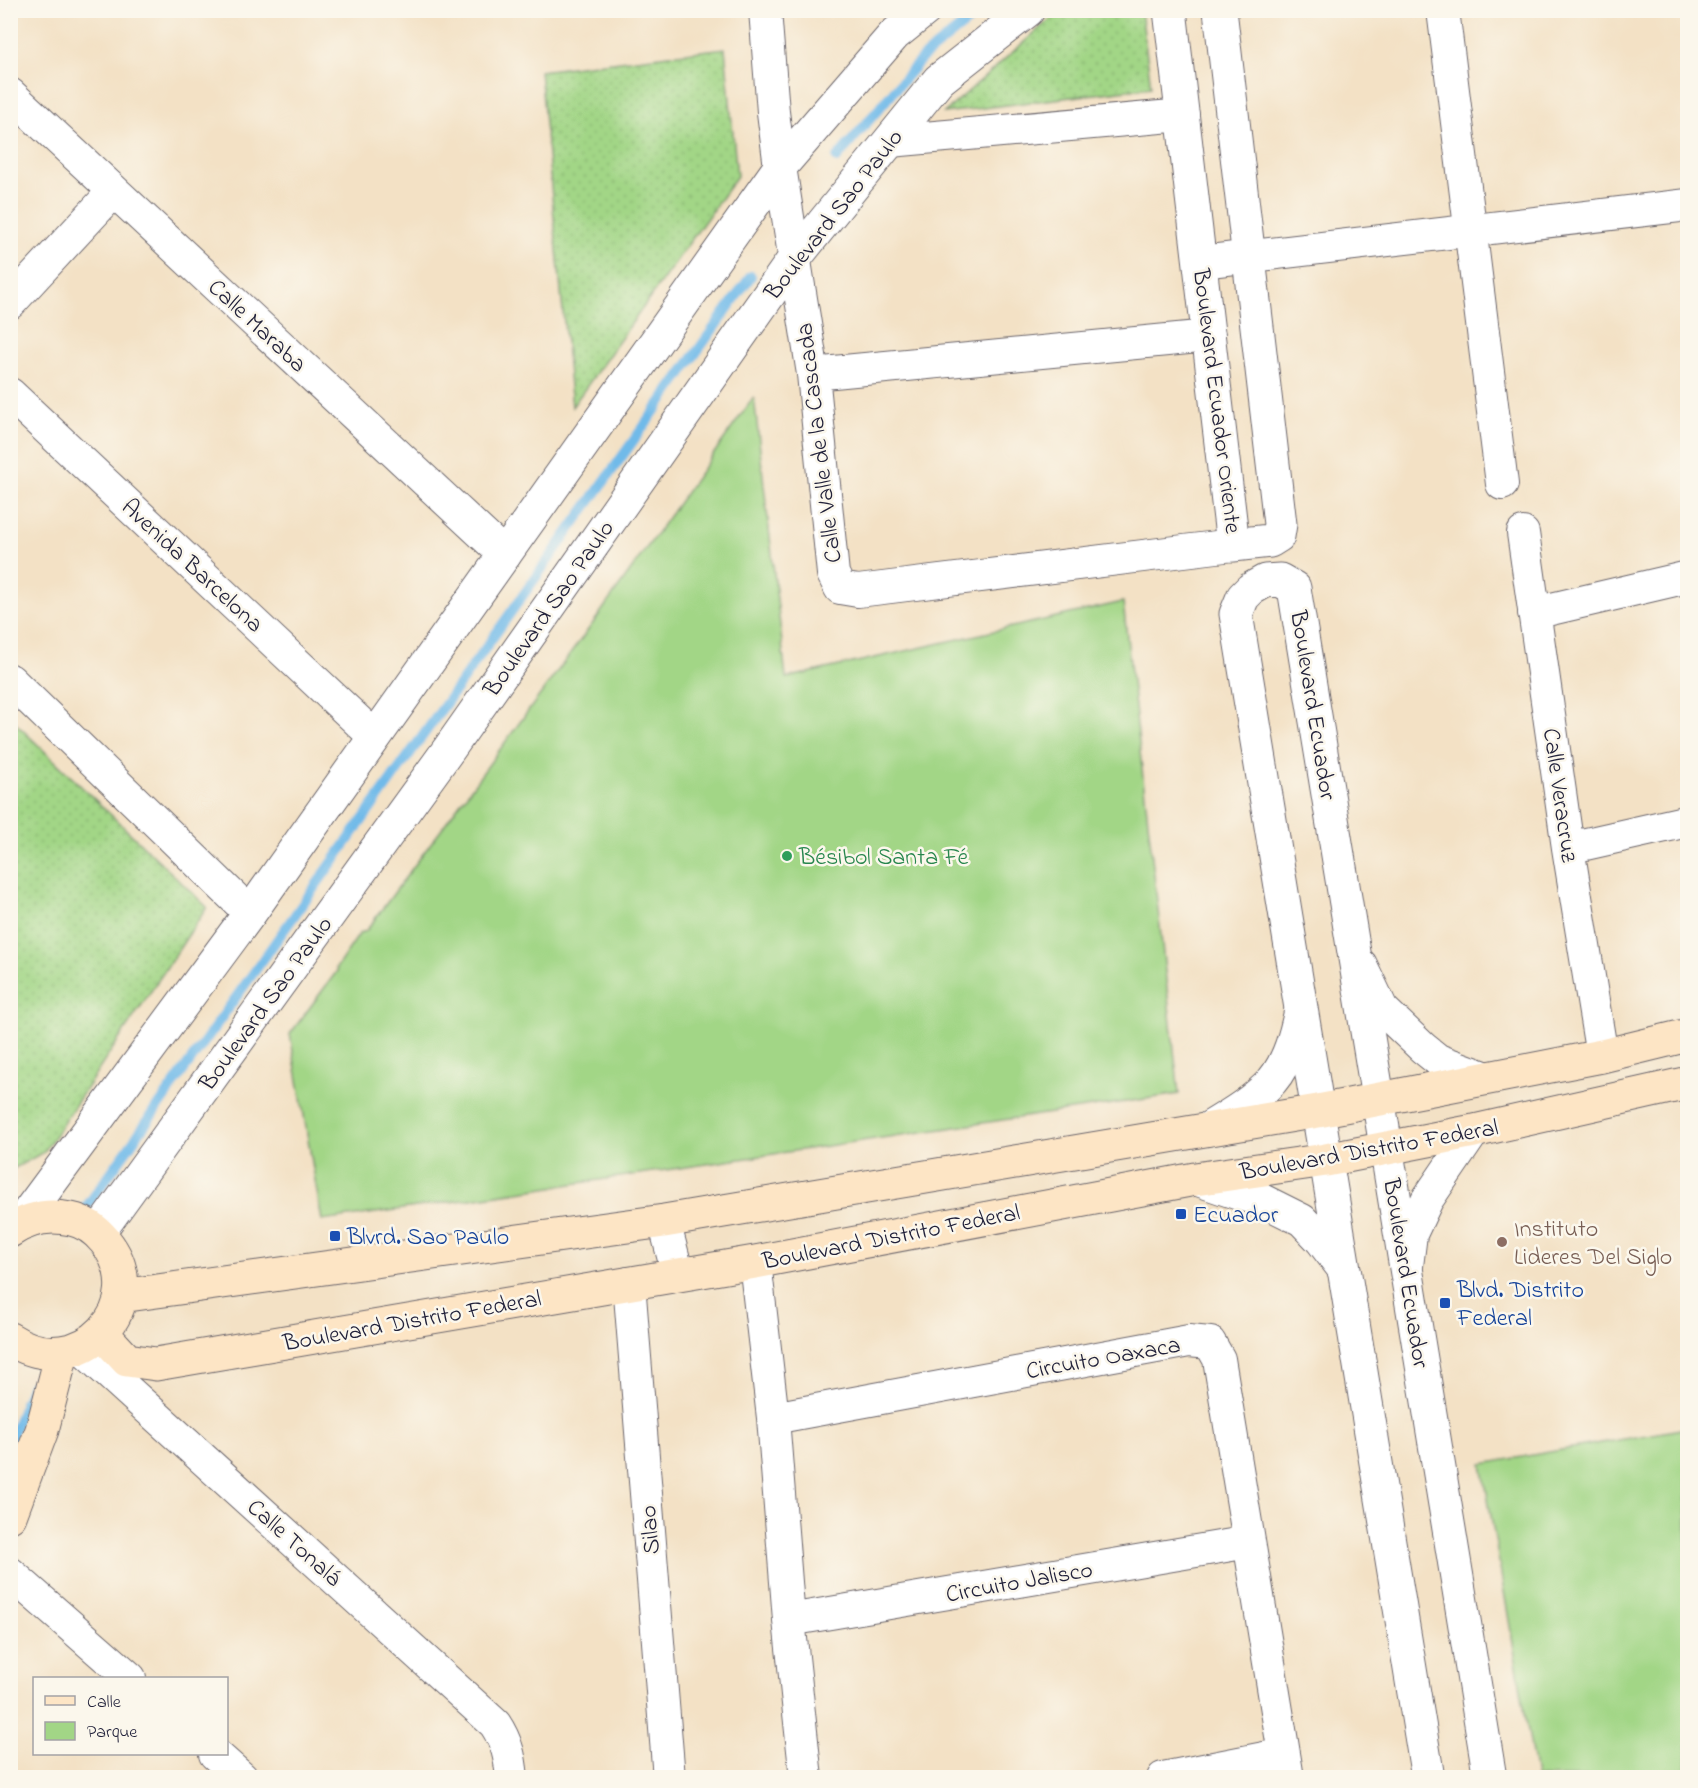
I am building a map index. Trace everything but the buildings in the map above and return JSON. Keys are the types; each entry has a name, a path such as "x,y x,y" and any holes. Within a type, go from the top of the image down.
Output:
{"main road":[{"name":"Boulevard Distrito Federal","path":"121,1296 664,1221 1318,1111 1602,1056 1688,1035"},
{"name":"Boulevard Distrito Federal","path":"82,1345 127,1360 156,1364 755,1262 1195,1179 1386,1149 1688,1083"},
{"path":"10,1516 42,1430 82,1345 114,1316 121,1296 121,1273 113,1251 98,1233 80,1221 60,1217 39,1217 15,1228"},
{"path":"10,1339 23,1347 42,1353 82,1345"}],"street":[{"name":"Calle Valle de la Cascada","path":"765,10 780,167 813,374 833,574 840,588 858,591 1233,545"},
{"path":"15,1228 250,912 780,167 894,35 925,10"},
{"name":"Boulevard Sao Paulo","path":"98,1233 449,749 794,259 939,80 1028,10"},
{"name":"Boulevard Ecuador Oriente","path":"1170,10 1233,545 1270,541 1278,536 1280,524 1220,10"},
{"path":"1449,11 1470,229 1502,484"},
{"name":"Calle Maraba","path":"10,94 505,555"},
{"path":"890,141 1183,115"},
{"path":"10,303 114,191"},
{"path":"1201,262 1688,205"},
{"path":"813,374 1209,336"},
{"name":"Avenida Barcelona","path":"10,394 375,737"},
{"name":"Calle Veracruz","path":"1523,533 1568,848 1602,1056"},
{"path":"1534,613 1688,577"},
{"name":"Boulevard Ecuador","path":"1428,1778 1236,615 1243,597 1265,581 1280,580 1294,588 1489,1777"},
{"path":"10,680 250,912"},
{"path":"1568,848 1688,821"},
{"path":"1354,952 1382,1009 1403,1030 1438,1060 1486,1077"},
{"path":"1205,1130 1235,1112 1273,1080 1294,1039 1301,1008"},
{"path":"1406,1270 1411,1234 1427,1200 1474,1131"},
{"path":"1195,1179 1262,1200 1302,1220 1344,1270"},
{"path":"664,1221 678,1275"},
{"path":"755,1262 773,1418 789,1620 806,1778"},
{"name":"Silao","path":"629,1283 669,1778"},
{"name":"Circuito Oaxaca","path":"773,1418 1189,1341 1210,1343 1219,1359 1286,1766"},
{"name":"Calle Tonalá","path":"82,1345 495,1724 505,1739 510,1756 512,1778"},
{"name":"Circuito Jalisco","path":"789,1620 1249,1542"},
{"path":"10,1573 129,1677"},
{"path":"216,1755 242,1778"},
{"path":"1163,1778 1286,1766"}],"green space":[{"path":"1059,11 1141,11 1151,87 944,113"},
{"path":"725,48 737,176 572,407 540,71"},
{"name":"Bésibol Santa Fé","path":"754,397 786,678 1123,602 1179,1094 322,1221 290,1034 337,971 336,968 360,933 366,931 596,619"},
{"path":"10,718 207,907 44,1152 11,1170"},
{"path":"1687,1428 1687,1777 1536,1777 1482,1464"}],"waterway":[{"path":"837,158 922,58 982,10"},
{"path":"87,1206 751,276"},
{"path":"10,1442 32,1385"}],"place":[{"name":"Bésibol Santa Fé","path":"787,856"},
{"name":"Ecuador","path":"1181,1214"},
{"name":"Blvrd. Sao Paulo","path":"335,1236"},
{"name":"Instituto Lideres Del Siglo","path":"1502,1242"},
{"name":"Blvd. Distrito Federal","path":"1445,1303"}]}
